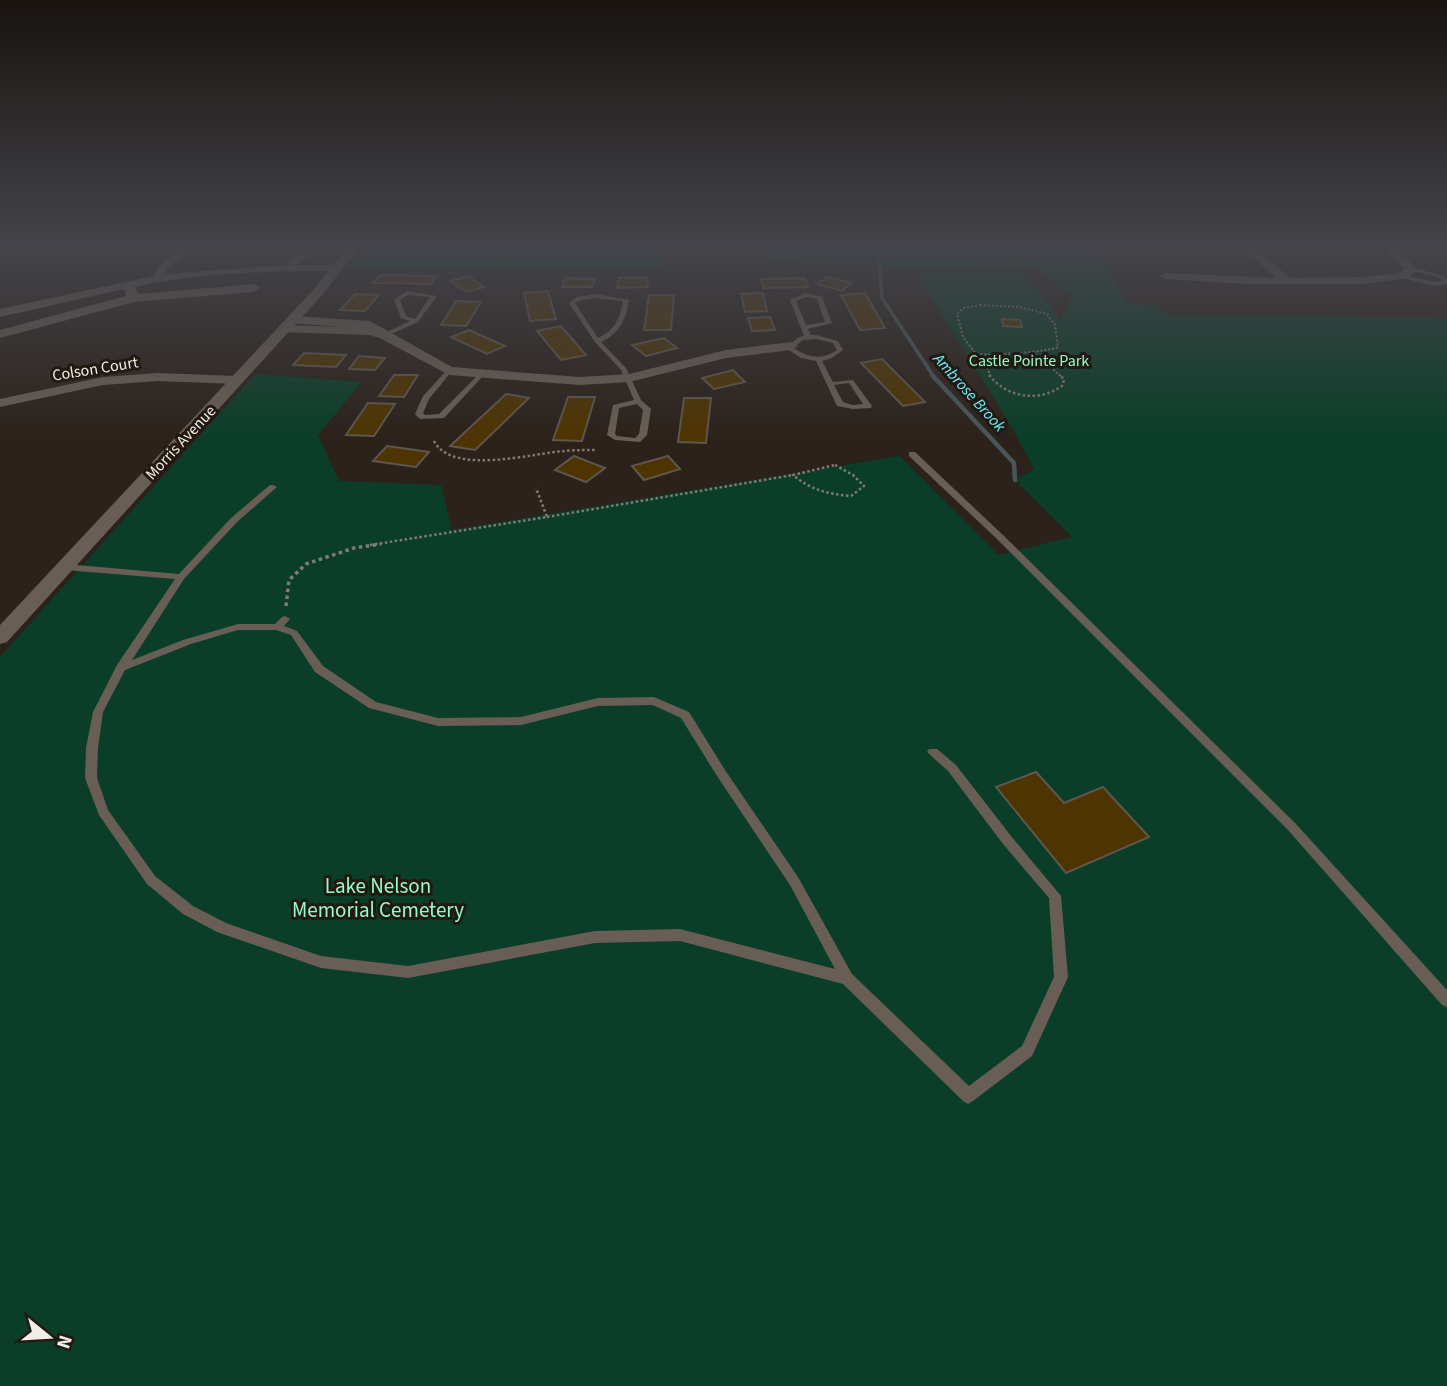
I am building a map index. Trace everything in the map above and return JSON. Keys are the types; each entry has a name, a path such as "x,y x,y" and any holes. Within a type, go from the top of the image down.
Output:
{"street":[{"path":"0,313 20,309"},
{"path":"0,334 94,309"},
{"name":"Morris Avenue","path":"4,628 65,567 302,309"},
{"path":"288,325 366,324 449,371 580,381 629,378 726,354 791,346"},
{"name":"Colson Court","path":"0,403 113,380 158,377 237,380"}],"lane":[{"path":"400,309 403,317 416,321"},
{"path":"385,335 416,321 426,309"},
{"path":"576,309 597,341 629,378 638,401 647,409 643,435 637,440 615,438 611,435 611,425 616,407 638,401"},
{"path":"597,341 612,335 623,321 625,309"},
{"path":"796,309 808,337"},
{"path":"803,328 829,323 824,309"},
{"path":"808,337 831,339 839,346 838,353 818,359 802,356 791,346 796,340 808,337"},
{"path":"818,359 830,384 840,404 868,406 851,382 830,384"},
{"path":"449,371 426,398 419,414 423,417 441,416 481,375"},
{"path":"912,454 1001,538 1292,827 1447,1000"},
{"path":"273,486 234,520 181,577 121,668 98,712 92,748 91,778 103,813 151,880 188,910 222,928 321,962 408,972 595,937 680,935 847,979"},
{"path":"65,567 181,577"},
{"path":"121,668 187,642 238,627 281,623 294,633 319,669 373,705 439,722 521,721 598,702 654,701 685,715 794,881 847,979 968,1096 1027,1051 1061,977 1055,896 1007,840 952,768 933,752"}],"path":[{"path":"965,309 957,314 961,340 971,349 990,356 1013,351 1049,352 1058,347 1052,319 1030,309"},
{"path":"990,356 985,362 986,372 1003,388 1030,396 1055,393 1063,385 1063,379 1034,353"},
{"path":"434,441 436,447 465,460 516,460 562,451 597,450"},
{"path":"281,623 289,580 306,564 354,548 793,475 835,465 853,475 864,486 851,496 826,494 806,488 793,475"},
{"path":"536,488 547,517"}],"green space":[{"name":"Lake Nelson Memorial Cemetery","path":"938,309 1052,309 1060,319 1066,309 1160,309 1166,315 1447,318 1447,1386 0,1386 0,657 255,374 362,382 318,435 339,481 441,485 452,530 900,456 998,555 1072,537 1015,480 1034,469 1007,419"}],"building":[{"path":"341,309 367,309 365,311"},
{"path":"451,309 477,309 466,326 441,325"},
{"path":"527,309 553,309 556,319 530,321"},
{"path":"647,309 673,309 671,330 644,330"},
{"path":"744,309 766,309 767,311 745,312"},
{"path":"848,309 874,309 885,328 860,330"},
{"path":"770,317 775,330 752,331 748,318"},
{"path":"1002,319 1020,320 1022,327 1003,326"},
{"path":"561,326 586,355 561,360 537,331"},
{"path":"469,330 505,346 487,354 451,337"},
{"path":"664,338 677,348 646,356 632,345"},
{"path":"304,353 346,355 336,367 293,365"},
{"path":"359,356 385,358 375,370 349,369"},
{"path":"882,359 925,402 903,406 861,363"},
{"path":"733,370 745,382 714,389 702,378"},
{"path":"394,375 418,375 404,397 379,396"},
{"path":"506,394 529,398 475,450 450,446"},
{"path":"568,397 595,397 582,441 553,440"},
{"path":"684,398 711,398 706,443 678,442"},
{"path":"368,403 395,404 374,436 346,435"},
{"path":"387,446 429,452 416,467 373,461"},
{"path":"574,456 605,468 586,482 555,470"},
{"path":"668,456 680,469 644,480 632,466"},
{"path":"1036,772 1064,803 1103,787 1149,837 1066,873 996,787"}],"waterway":[{"name":"Ambrose Brook","path":"889,309 934,377"},
{"name":"Ambrose Brook","path":"932,375 1014,463 1015,480"}],"park label":[{"name":"Castle Pointe Park","path":"1029,360"}]}
